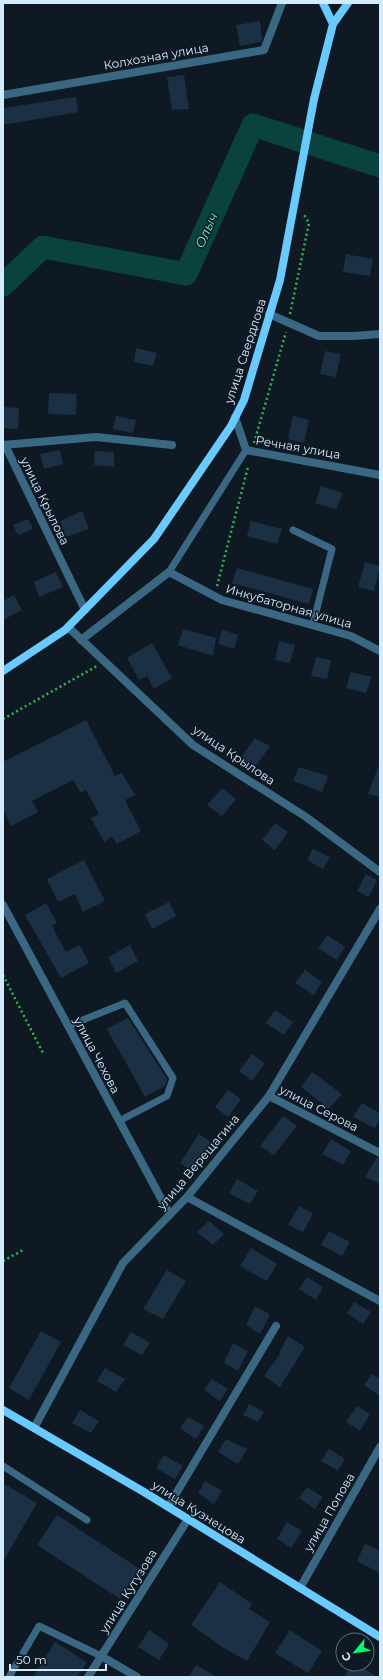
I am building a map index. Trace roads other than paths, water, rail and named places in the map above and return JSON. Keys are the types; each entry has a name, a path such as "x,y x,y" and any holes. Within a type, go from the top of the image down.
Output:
{"main road":[{"path":"323,3 333,24"},
{"name":"улица Свердлова","path":"3,671 68,627 154,539 231,426 244,400 280,280 314,99 333,24 348,3"},
{"name":"улица Кузнецова","path":"3,1411 168,1507 380,1637"}],"street":[{"name":"Колхозная улица","path":"3,95 264,50 282,3"},
{"path":"269,314 320,336 380,334"},
{"name":"Речная улица","path":"235,417 249,450 380,475"},
{"path":"4,445 96,437 172,445"},
{"name":"улица Крылова","path":"4,445 85,610"},
{"path":"81,640 169,572"},
{"name":"Инкубаторная улица","path":"169,572 222,600 352,636 380,651"},
{"name":"улица Крылова","path":"68,627 193,745 306,817 380,872"},
{"name":"улица Чехова","path":"3,905 170,1215"},
{"name":"улица Верещагина","path":"34,1428 123,1263 187,1198 269,1096 380,909"},
{"name":"улица Серова","path":"269,1096 380,1153"},
{"path":"187,1198 380,1301"},
{"path":"168,1507 276,1326"},
{"name":"улица Попова","path":"300,1588 380,1447"},
{"name":"улица Кутузова","path":"88,1677 188,1519"},
{"path":"102,1656 137,1677"}],"lane":[{"path":"169,572 249,450"},
{"path":"293,530 332,549 313,624"},
{"path":"68,1026 125,1003 173,1078 167,1096 119,1121"},
{"path":"3,1466 87,1520"},
{"path":"9,1677 38,1626 102,1656"}],"waterway":[{"name":"Олыч","path":"3,285 43,247 186,274 253,125 380,166"}]}
